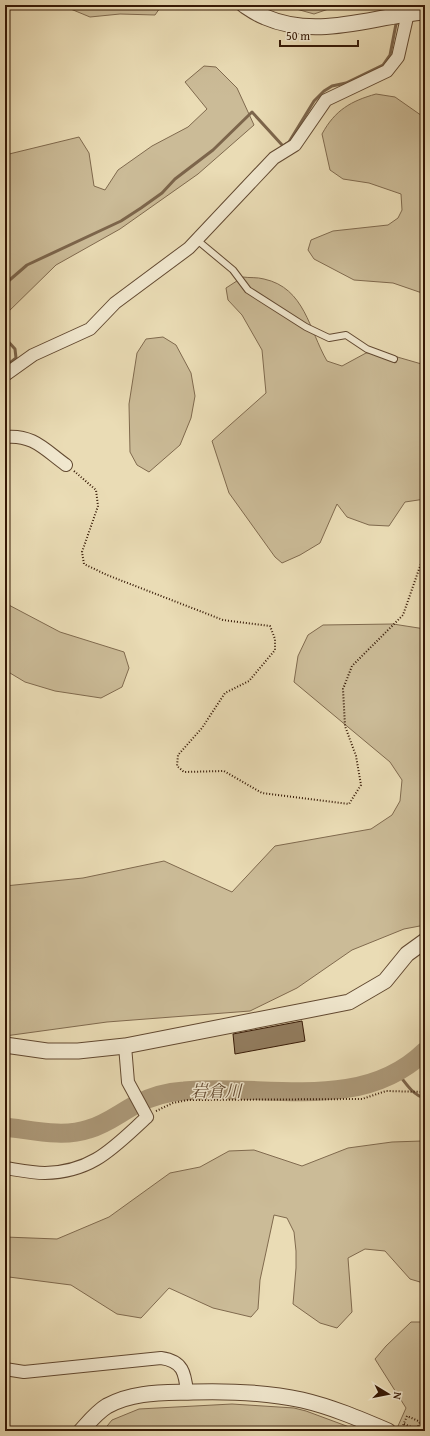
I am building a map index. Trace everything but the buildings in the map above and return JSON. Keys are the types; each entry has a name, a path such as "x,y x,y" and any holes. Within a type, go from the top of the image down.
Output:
{"street":[{"path":"244,5 265,17 297,26 331,27 408,13 425,12"},
{"path":"5,375 33,355 90,328 115,304 189,248 274,158 295,145 326,100 387,71 398,57 408,13"},
{"path":"5,437 17,436 28,438 66,465"},
{"path":"5,1045 47,1051 78,1051 124,1046 348,1002 385,982 407,954 425,941"},
{"path":"5,1168 44,1173 67,1171 89,1165 109,1151 145,1113 128,1082 124,1046"},
{"path":"5,1369 24,1372 161,1358 170,1359 178,1364 185,1377 187,1392"},
{"path":"81,1431 92,1418 108,1406 126,1398 151,1392 249,1392 303,1400 395,1429"}],"lane":[{"path":"197,240 233,270 248,290 306,327 329,338 346,335 367,349 394,359"}],"path":[{"path":"66,465 96,490 98,506 82,552 84,564 107,575 223,620 270,626 275,639 275,650 250,681 225,693 202,728 178,755 177,766 184,772 224,771 262,793 349,804 361,785 356,756 345,726 343,689 352,666 403,614 425,552"},
{"path":"145,1113 173,1103 188,1100 362,1099 386,1091 425,1092"},
{"path":"395,1429 404,1424 407,1416 425,1424"},
{"path":"417,1429 420,1422"},
{"path":"404,1424 421,1431"}],"shaded area":[{"path":"61,5 162,5 155,15 120,14 90,17"},
{"path":"282,5 340,5 314,14"},
{"path":"204,66 216,67 237,88 254,125 198,174 120,229 56,265 5,315 5,155 79,137 89,153 94,186 105,190 118,170 152,146 188,127 207,109 185,82"},
{"path":"376,94 395,97 425,118 425,294 393,283 354,280 314,259 308,250 311,240 333,231 388,225 398,218 402,210 401,194 369,183 343,179 330,170 322,134 332,119 344,108 351,103"},
{"path":"243,277 264,279 278,284 289,291 304,312 327,361 342,366 366,353 380,352 425,365 425,499 405,502 389,526 369,525 347,517 337,504 320,543 300,555 282,563 275,557 229,493 212,441 266,393 262,350 242,315 228,300 226,288"},
{"path":"163,337 176,345 191,373 195,396 191,418 180,445 149,472 137,465 130,452 129,404 137,353 146,339"},
{"path":"5,603 60,632 124,652 129,668 122,687 101,698 55,691 25,682 5,670"},
{"path":"393,624 425,629 425,925 404,929 352,950 297,988 250,1011 107,1022 5,1036 5,886 83,878 164,861 232,892 275,846 371,829 392,815 400,801 402,780 390,762 294,682 298,656 308,635 323,625"},
{"path":"392,1142 425,1142 425,1290 420,1282 410,1279 385,1251 365,1249 348,1258 352,1312 337,1328 320,1323 293,1304 296,1268 294,1232 287,1218 274,1215 260,1280 258,1309 251,1317 213,1308 169,1288 141,1318 117,1314 71,1285 9,1277 5,1278 5,1237 57,1239 109,1217 170,1173 200,1167 229,1151 254,1150 302,1166 348,1148"},
{"path":"411,1322 425,1322 425,1431 412,1431 398,1426 406,1408 375,1359"},
{"path":"232,1404 294,1408 360,1431 103,1431 112,1420 139,1409"}],"waterway":[{"path":"5,284 27,265 121,221 141,208 162,193 175,179 213,150 252,112 283,146 289,142 314,101 324,91 332,86 346,83 383,65 390,55 396,24 400,21"},
{"path":"5,338 15,349 16,358 5,367"},
{"name":"岩倉川","path":"5,1127 58,1133 79,1132 96,1127 143,1101 166,1093 215,1090 310,1092 342,1089 372,1083 400,1070 425,1051"},
{"path":"397,1072 413,1091 425,1098"}]}
